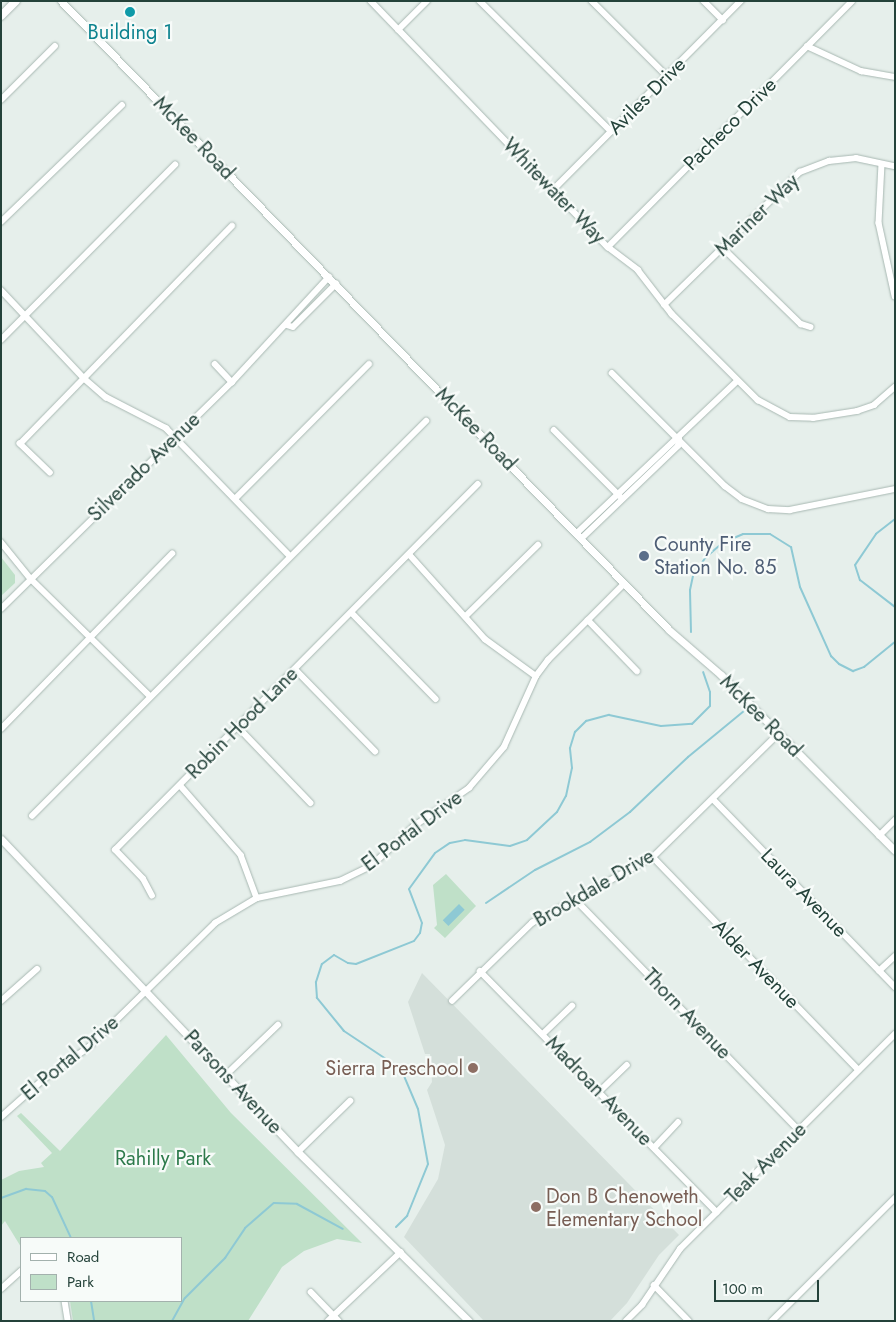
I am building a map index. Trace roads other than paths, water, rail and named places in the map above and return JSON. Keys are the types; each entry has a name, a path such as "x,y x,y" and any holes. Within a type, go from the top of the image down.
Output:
{"main road":[{"path":"1,16 16,1"}],"street":[{"name":"McKee Road","path":"62,1 624,584 779,733 895,852"},
{"name":"Whitewater Way","path":"371,1 608,247 638,270 664,305 738,380 775,410 790,417 813,418 857,411 874,405 895,387"},
{"path":"398,30 427,1"},
{"path":"480,1 611,131"},
{"path":"592,1 667,76"},
{"path":"704,1 723,20"},
{"name":"Aviles Drive","path":"553,190 741,1"},
{"name":"Pacheco Drive","path":"608,247 852,1"},
{"path":"1,100 55,46"},
{"path":"808,46 861,72 895,77"},
{"path":"1,222 122,105"},
{"name":"Mariner Way","path":"664,305 800,172 829,161 847,159 895,166"},
{"path":"882,164 879,223 895,296"},
{"path":"1,340 175,166"},
{"path":"50,473 20,444 232,226"},
{"path":"723,248 801,324 811,327"},
{"name":"Silverado Avenue","path":"1,609 174,436 288,326 288,319 329,277"},
{"name":"Silverado Avenue","path":"288,326 293,327 336,284"},
{"path":"1,290 84,379 106,397 150,418 174,436 290,556"},
{"path":"215,364 232,382"},
{"path":"235,499 369,364"},
{"path":"612,373 725,486 742,499 768,509 790,510 895,489"},
{"path":"579,537 617,494 673,440 679,439 738,380"},
{"path":"32,816 426,421"},
{"path":"554,430 623,499"},
{"path":"579,537 623,499 678,446 679,439"},
{"name":"Robin Hood Lane","path":"152,896 143,879 115,850 478,484"},
{"path":"1,542 31,579 150,696"},
{"path":"466,616 538,545"},
{"path":"1,729 91,640 172,554"},
{"path":"410,554 485,639 536,676"},
{"name":"El Portal Drive","path":"1,1117 44,1079 89,1047 216,923 257,898 340,881 371,866 414,826 469,788 504,747 536,676 555,651 624,584"},
{"path":"352,613 436,699"},
{"path":"588,620 637,670"},
{"path":"295,669 375,751"},
{"path":"238,727 311,803"},
{"name":"Brookdale Drive","path":"452,1001 518,934 574,898 653,857 779,733"},
{"path":"180,785 241,855 257,898"},
{"name":"Laura Avenue","path":"713,799 895,987"},
{"path":"879,836 895,820"},
{"name":"Parsons Avenue","path":"1,839 147,989 298,1152 469,1321"},
{"name":"Alder Avenue","path":"653,857 859,1070"},
{"name":"Thorn Avenue","path":"574,898 799,1130"},
{"path":"879,971 895,956"},
{"path":"1,1001 36,969"},
{"name":"Madroan Avenue","path":"480,971 544,1033 717,1212"},
{"path":"544,1033 572,1006"},
{"path":"226,1075 278,1025"},
{"name":"Teak Avenue","path":"626,1321 642,1305 680,1249 895,1034"},
{"path":"600,1092 626,1065"},
{"path":"298,1152 350,1101"},
{"path":"654,1148 678,1122"},
{"path":"772,1321 895,1198"},
{"path":"328,1321 401,1252"},
{"path":"1,1289 20,1272"},
{"path":"654,1285 689,1321"},
{"path":"311,1292 339,1321"},
{"path":"65,1302 68,1321"}],"water":[{"path":"459,904 465,910 448,926 443,920"}],"waterway":[{"path":"895,519 876,534 855,565 860,580 895,607"},
{"path":"691,632 690,590 693,576 705,558 722,543 743,534 770,534 791,547 800,587 831,656 839,664 853,671 864,667 895,642"},
{"path":"396,1227 407,1216 428,1164 418,1109 401,1069 344,1031 317,998 316,982 322,964 334,955 348,963 356,964 414,941 420,933 422,923 409,889 435,853 450,843 465,840 510,846 527,840 557,812 566,796 572,768 570,748 575,732 586,721 609,715 661,726 692,724 710,706 710,692 703,672"},
{"path":"486,903 535,870 590,842 630,812 688,757 744,711"},
{"path":"1,1198 26,1189 45,1191 52,1197 71,1237"},
{"path":"172,1321 185,1298 225,1258 245,1228 274,1203 297,1204 343,1229"},
{"path":"91,1302 94,1321"}],"place":[{"name":"Building 1","path":"130,12"},
{"name":"County Fire Station No. 85","path":"644,556"},
{"name":"Sierra Preschool","path":"473,1068"},
{"name":"Don B Chenoweth Elementary School","path":"536,1207"}],"park label":[{"name":"Rahilly Park","path":"163,1158"}]}
